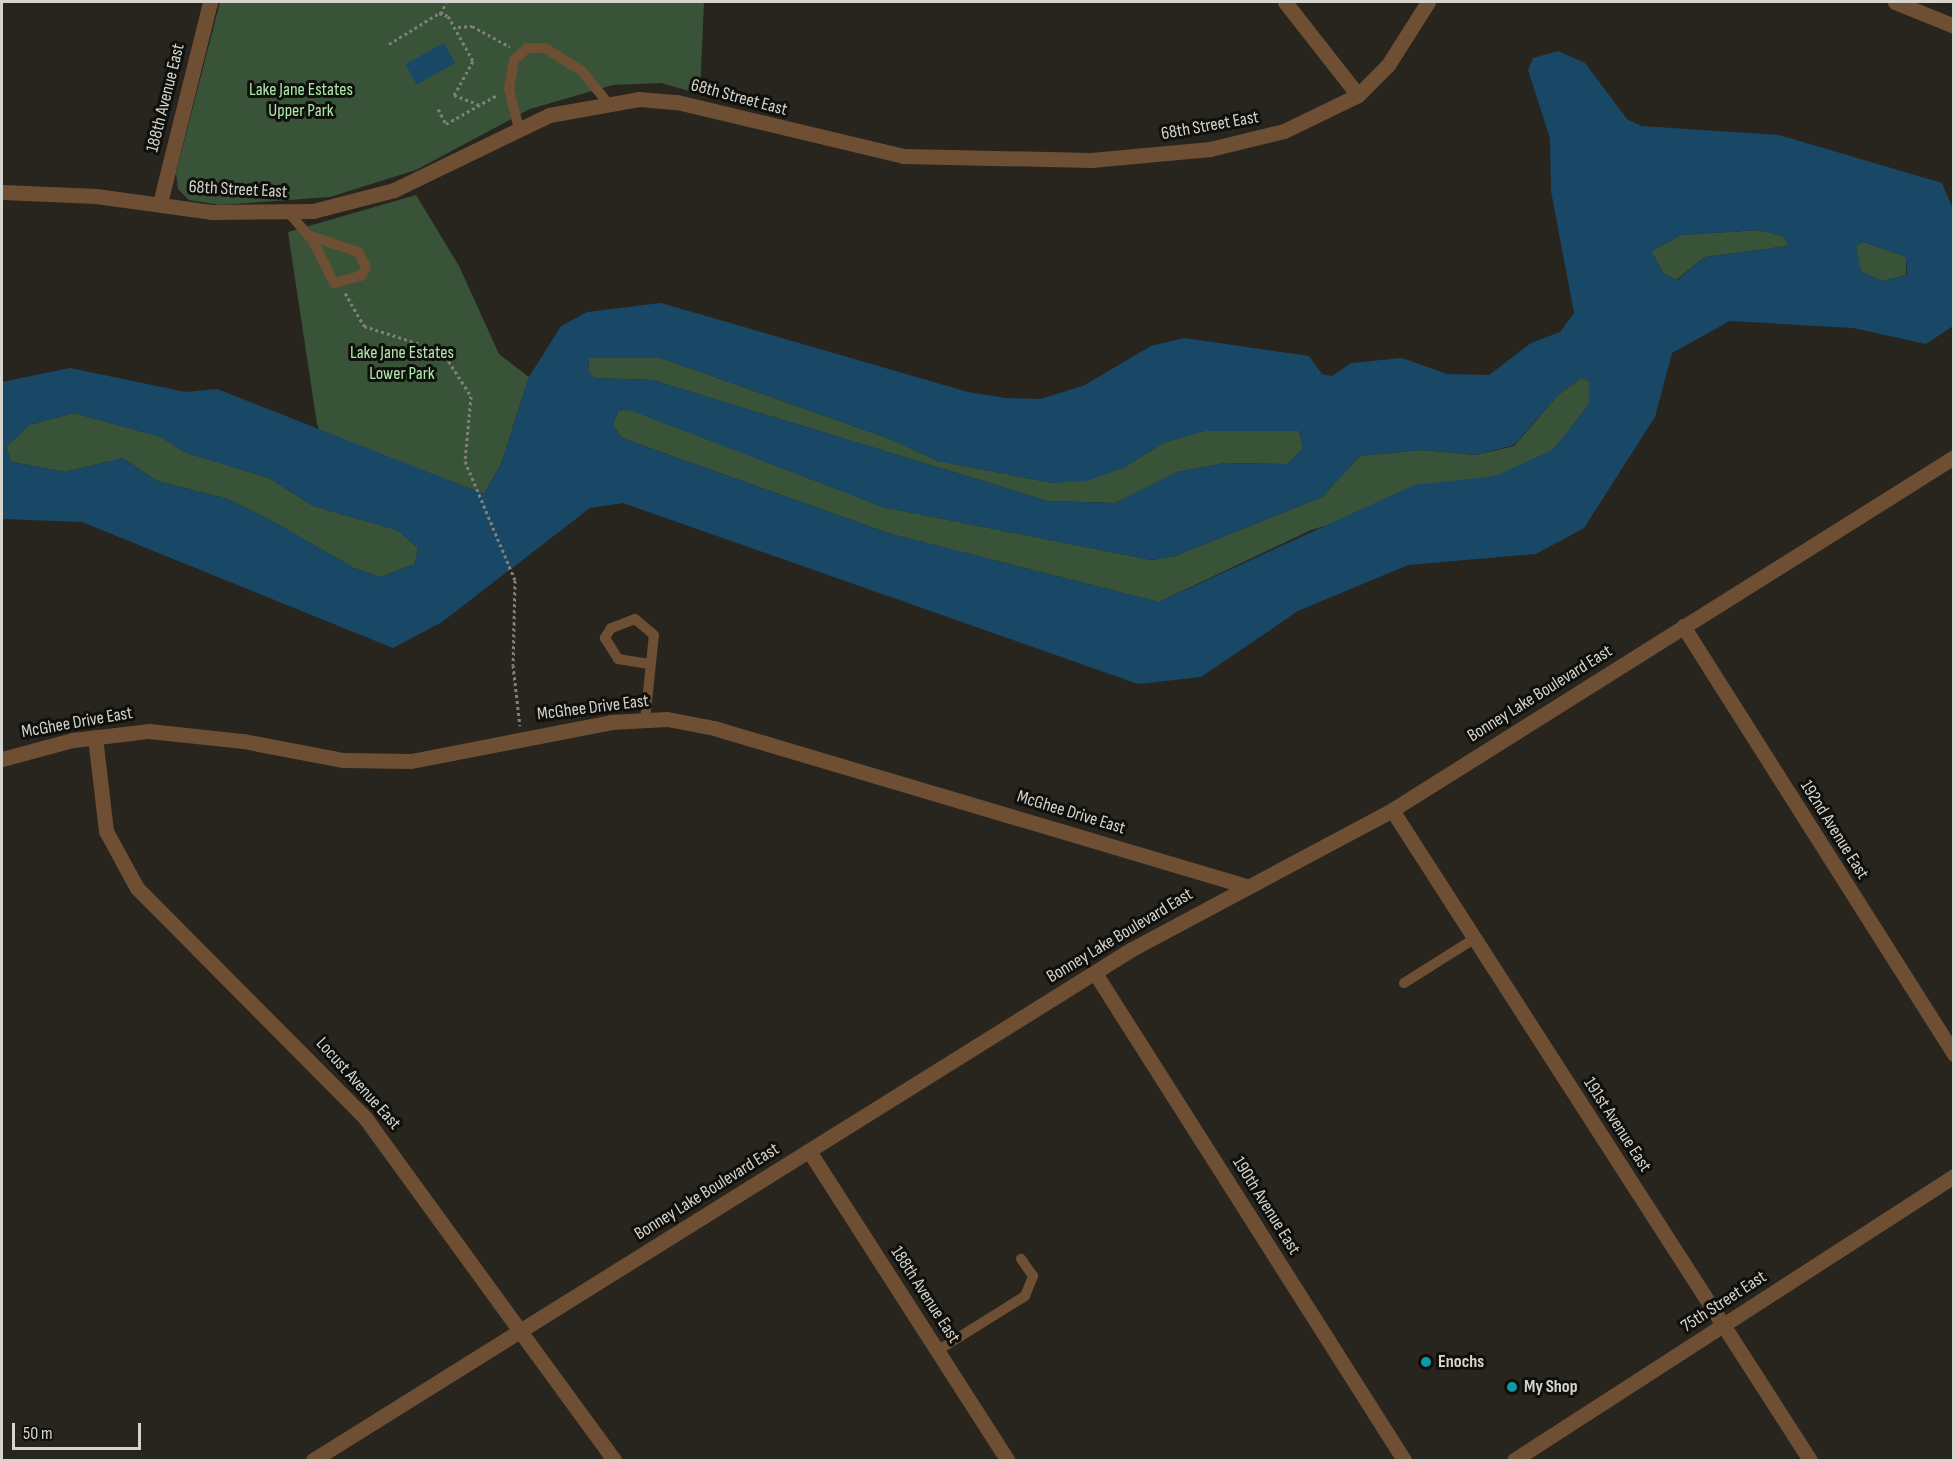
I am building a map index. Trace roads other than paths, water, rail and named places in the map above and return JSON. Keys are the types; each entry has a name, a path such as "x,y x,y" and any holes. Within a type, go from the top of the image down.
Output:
{"street":[{"name":"188th Avenue East","path":"160,203 210,2"},
{"path":"1285,2 1358,95"},
{"name":"68th Street East","path":"2,192 160,203 211,212 289,213 394,190 519,129 606,101 677,102 903,156 1091,160 1248,142 1321,115 1358,95 1388,65 1428,2"},
{"path":"1895,2 1953,26"},
{"name":"Bonney Lake Boulevard East","path":"313,1461 1095,973 1246,886 1392,810 1953,457"},
{"name":"192nd Avenue East","path":"1683,626 1953,1054"},
{"name":"McGhee Drive East","path":"2,759 95,737 183,732 384,762 521,738 645,720 714,728 1246,886"},
{"name":"Locust Avenue East","path":"95,737 106,831 136,888 366,1119 614,1461"},
{"name":"191st Avenue East","path":"1392,810 1810,1461"},
{"name":"190th Avenue East","path":"1095,973 1404,1461"},
{"name":"188th Avenue East","path":"809,1151 1007,1461"},
{"name":"75th Street East","path":"1514,1461 1953,1176"}],"lane":[{"path":"519,129 508,89 520,52 545,48 582,72 606,101"},
{"path":"289,213 308,235 330,278 341,284 361,276 364,258 308,235"},
{"path":"645,720 648,664 655,648 646,624 635,619 611,628 605,638 618,659 648,664"},
{"path":"1404,984 1474,939"},
{"path":"937,1351 1025,1296 1033,1276 1021,1259"}],"water":[{"path":"444,43 455,63 417,84 406,64"},
{"path":"1558,51 1585,63 1627,119 1641,126 1779,135 1942,183 1953,209 1953,326 1926,344 1853,328 1730,321 1672,353 1655,417 1584,528 1536,554 1408,565 1298,611 1201,677 1138,684 623,503 590,508 442,622 393,648 82,522 2,519 2,382 70,368 186,392 217,389 484,494 501,464 529,377 561,326 587,312 661,303 968,392 1005,398 1040,399 1083,386 1151,346 1184,338 1309,356 1322,374 1332,376 1351,363 1402,358 1447,374 1489,375 1531,343 1560,332 1574,313 1551,191 1550,138 1528,70 1533,58","holes":["1759,230 1785,237 1788,246 1705,257 1677,280 1663,273 1651,251 1681,235","1863,242 1906,257 1907,275 1882,281 1861,271 1856,246","589,358 661,358 890,439 938,461 1053,483 1087,481 1123,468 1165,442 1204,431 1299,431 1303,448 1288,464 1225,463 1177,472 1115,503 1048,501 652,380 595,378 588,371","1581,378 1589,381 1589,404 1554,449 1496,476 1414,485 1159,602 891,534 622,438 613,425 618,411 629,410 883,507 1151,560 1175,556 1322,497 1360,456 1422,450 1476,455 1514,445 1558,395","74,413 161,437 184,452 269,478 313,506 397,530 418,548 415,564 380,577 354,568 272,521 228,499 157,481 123,458 65,472 12,462 6,447 29,425"]}],"place":[{"name":"Enochs","path":"1426,1362"},
{"name":"My Shop","path":"1512,1387"}],"park label":[{"name":"Lake Jane Estates Upper Park","path":"301,101"},
{"name":"Lake Jane Estates Lower Park","path":"402,364"}]}
